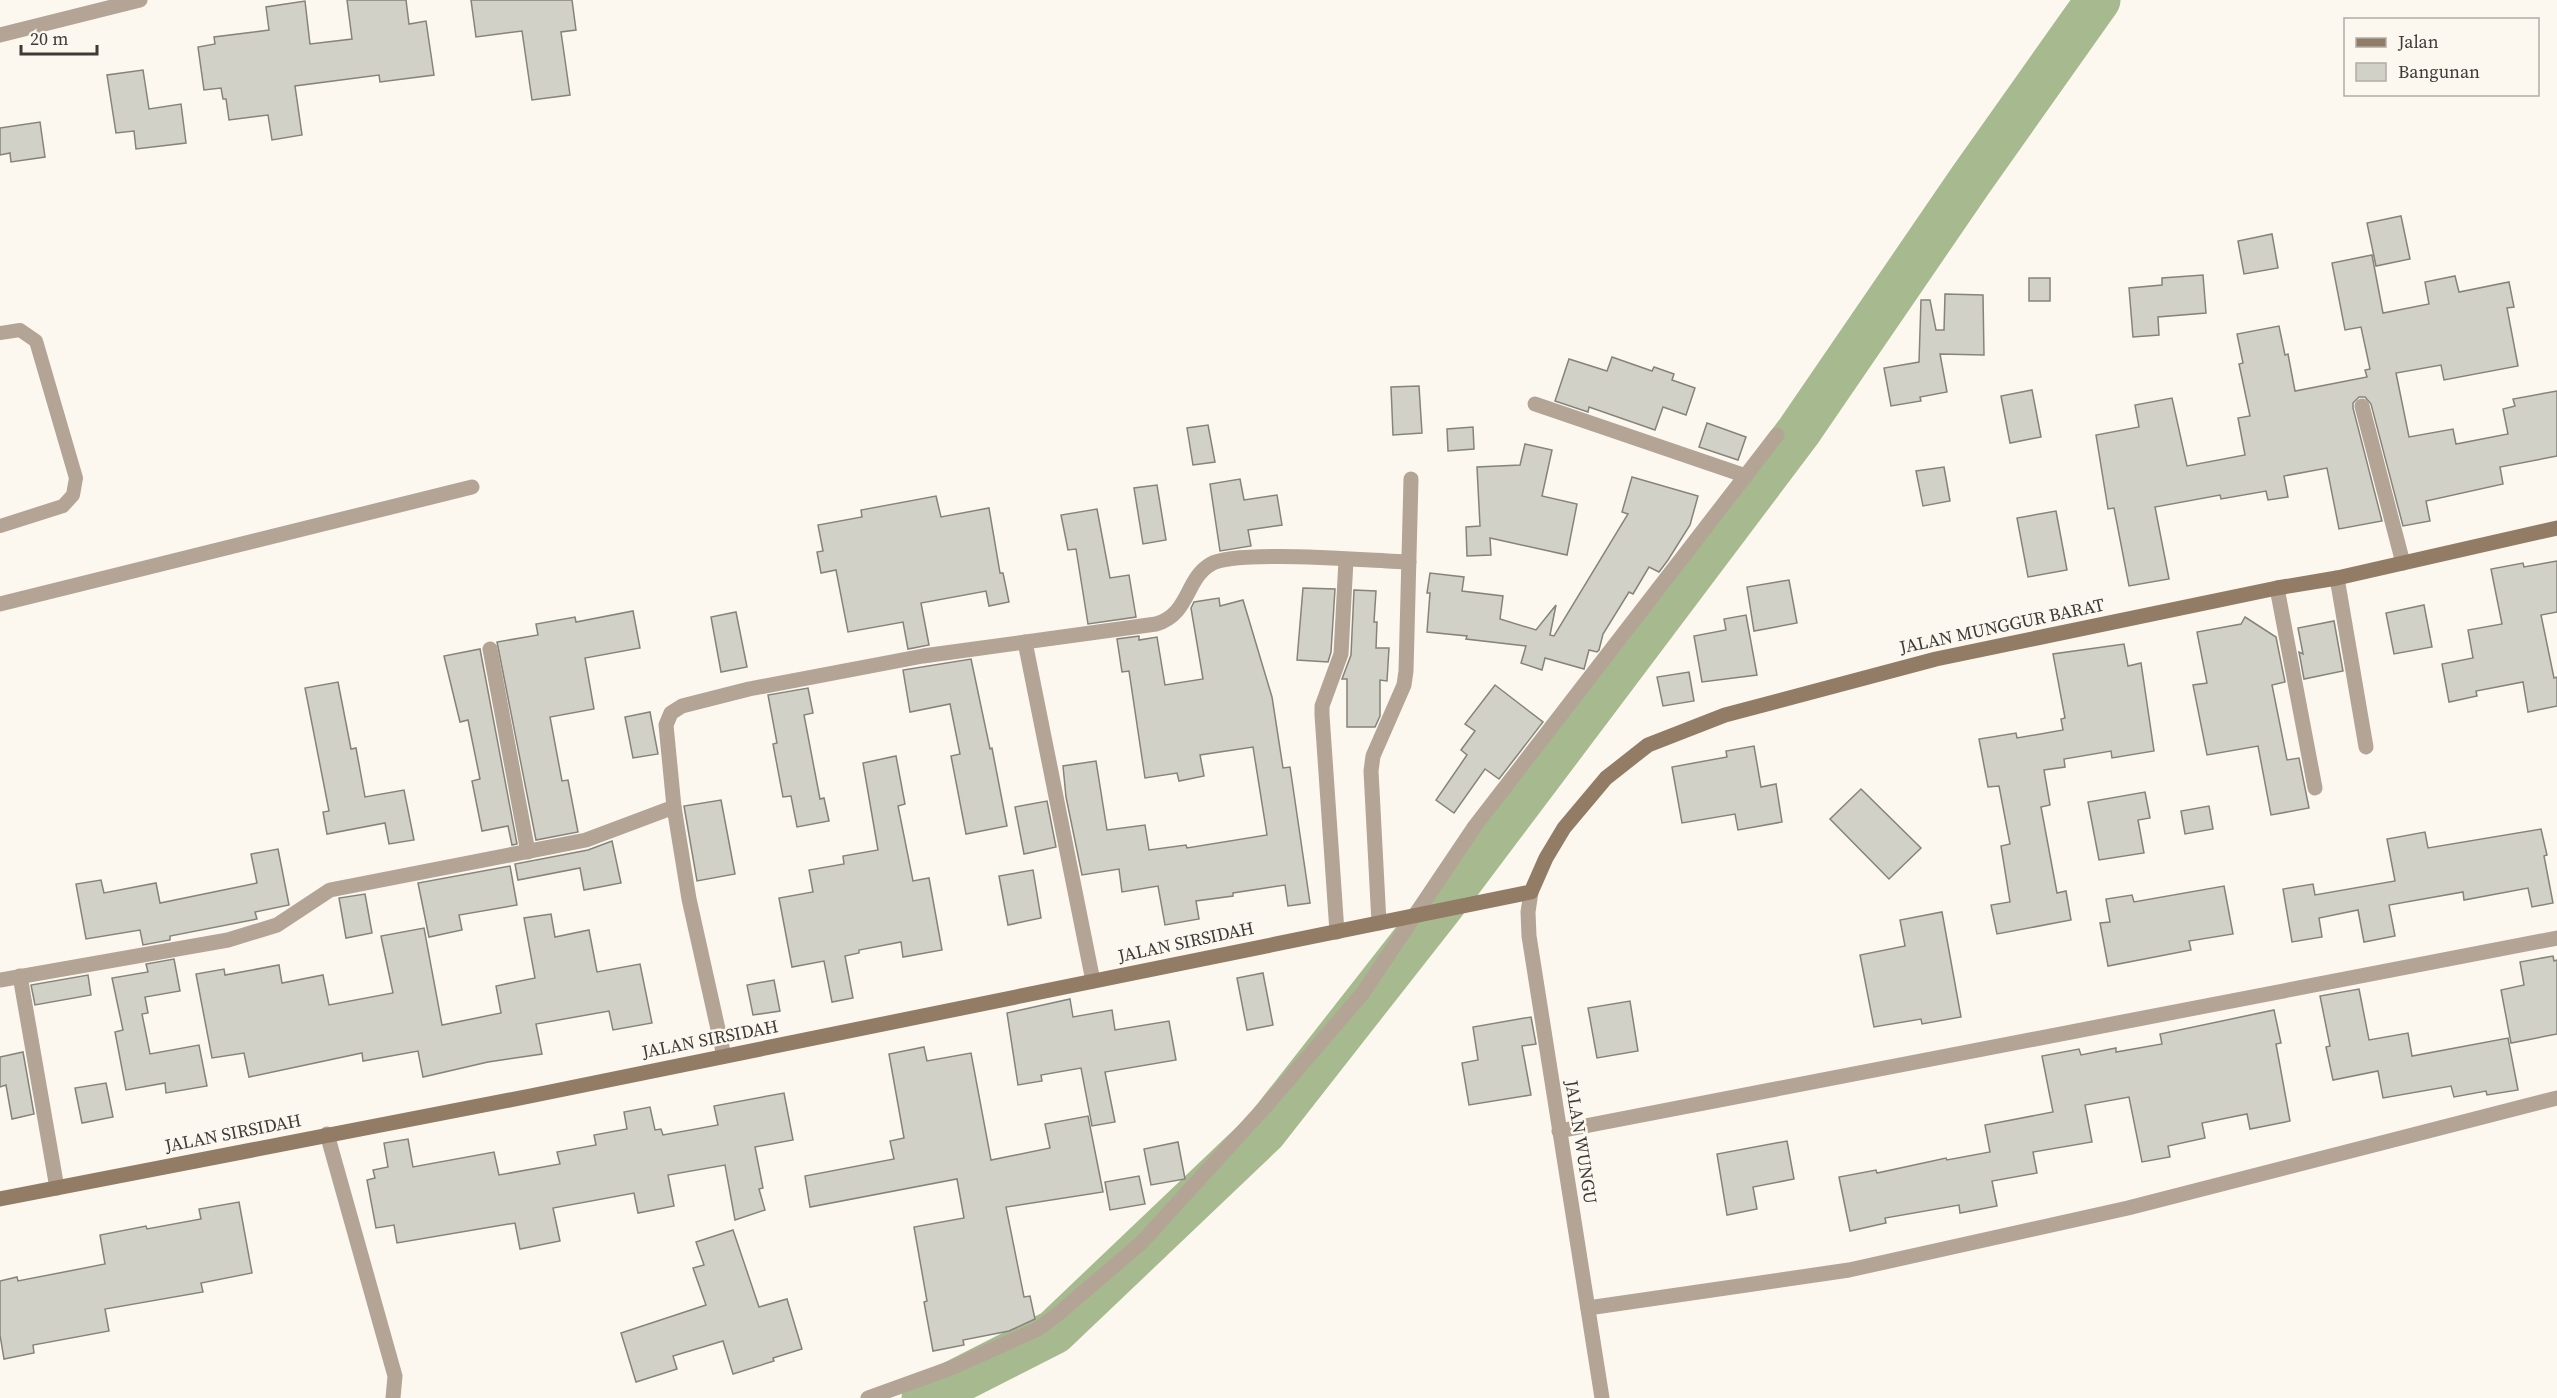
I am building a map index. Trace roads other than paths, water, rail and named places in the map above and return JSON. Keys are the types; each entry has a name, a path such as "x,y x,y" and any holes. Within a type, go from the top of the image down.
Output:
{"street":[{"path":"0,35 140,0"},
{"path":"1535,404 1746,476"},
{"path":"2362,406 2403,563"},
{"path":"868,1398 951,1368 1038,1329 1142,1242 1265,1107 1362,994 1421,914 1475,826 1777,435"},
{"path":"1379,923 1371,771 1376,745 1404,685 1411,479"},
{"path":"0,604 472,487"},
{"name":"JALAN MUNGGUR BARAT","path":"1531,892 1546,858 1564,828 1606,778 1648,745 1725,715 1936,659 2277,588 2337,578 2557,528"},
{"path":"724,1056 690,899 674,807 666,725 671,713 682,706 749,689 912,658 1163,622 1178,610 1203,570 1222,560 1256,557 1408,562"},
{"path":"1336,932 1322,706 1341,654 1346,560"},
{"path":"2337,578 2366,747"},
{"path":"2277,588 2315,788"},
{"path":"1025,642 1093,981"},
{"path":"490,649 528,852"},
{"path":"0,980 228,940 277,925 330,890 586,840 674,807"},
{"name":"JALAN SIRSIDAH","path":"0,1199 724,1056 1531,892"},
{"name":"JALAN WUNGU","path":"1531,892 1528,912 1529,936 1602,1398"},
{"path":"1559,1131 2557,938"},
{"path":"20,976 57,1188"},
{"path":"1588,1308 1849,1270 2128,1208 2557,1098"},
{"path":"327,1134 395,1376 393,1398"}],"lane":[{"path":"0,333 20,330 36,341 76,478 73,495 63,506 0,526"}],"waterway":[{"path":"924,1398 1054,1332 1264,1132 1442,905 1799,431 1970,181 2098,0"}]}
